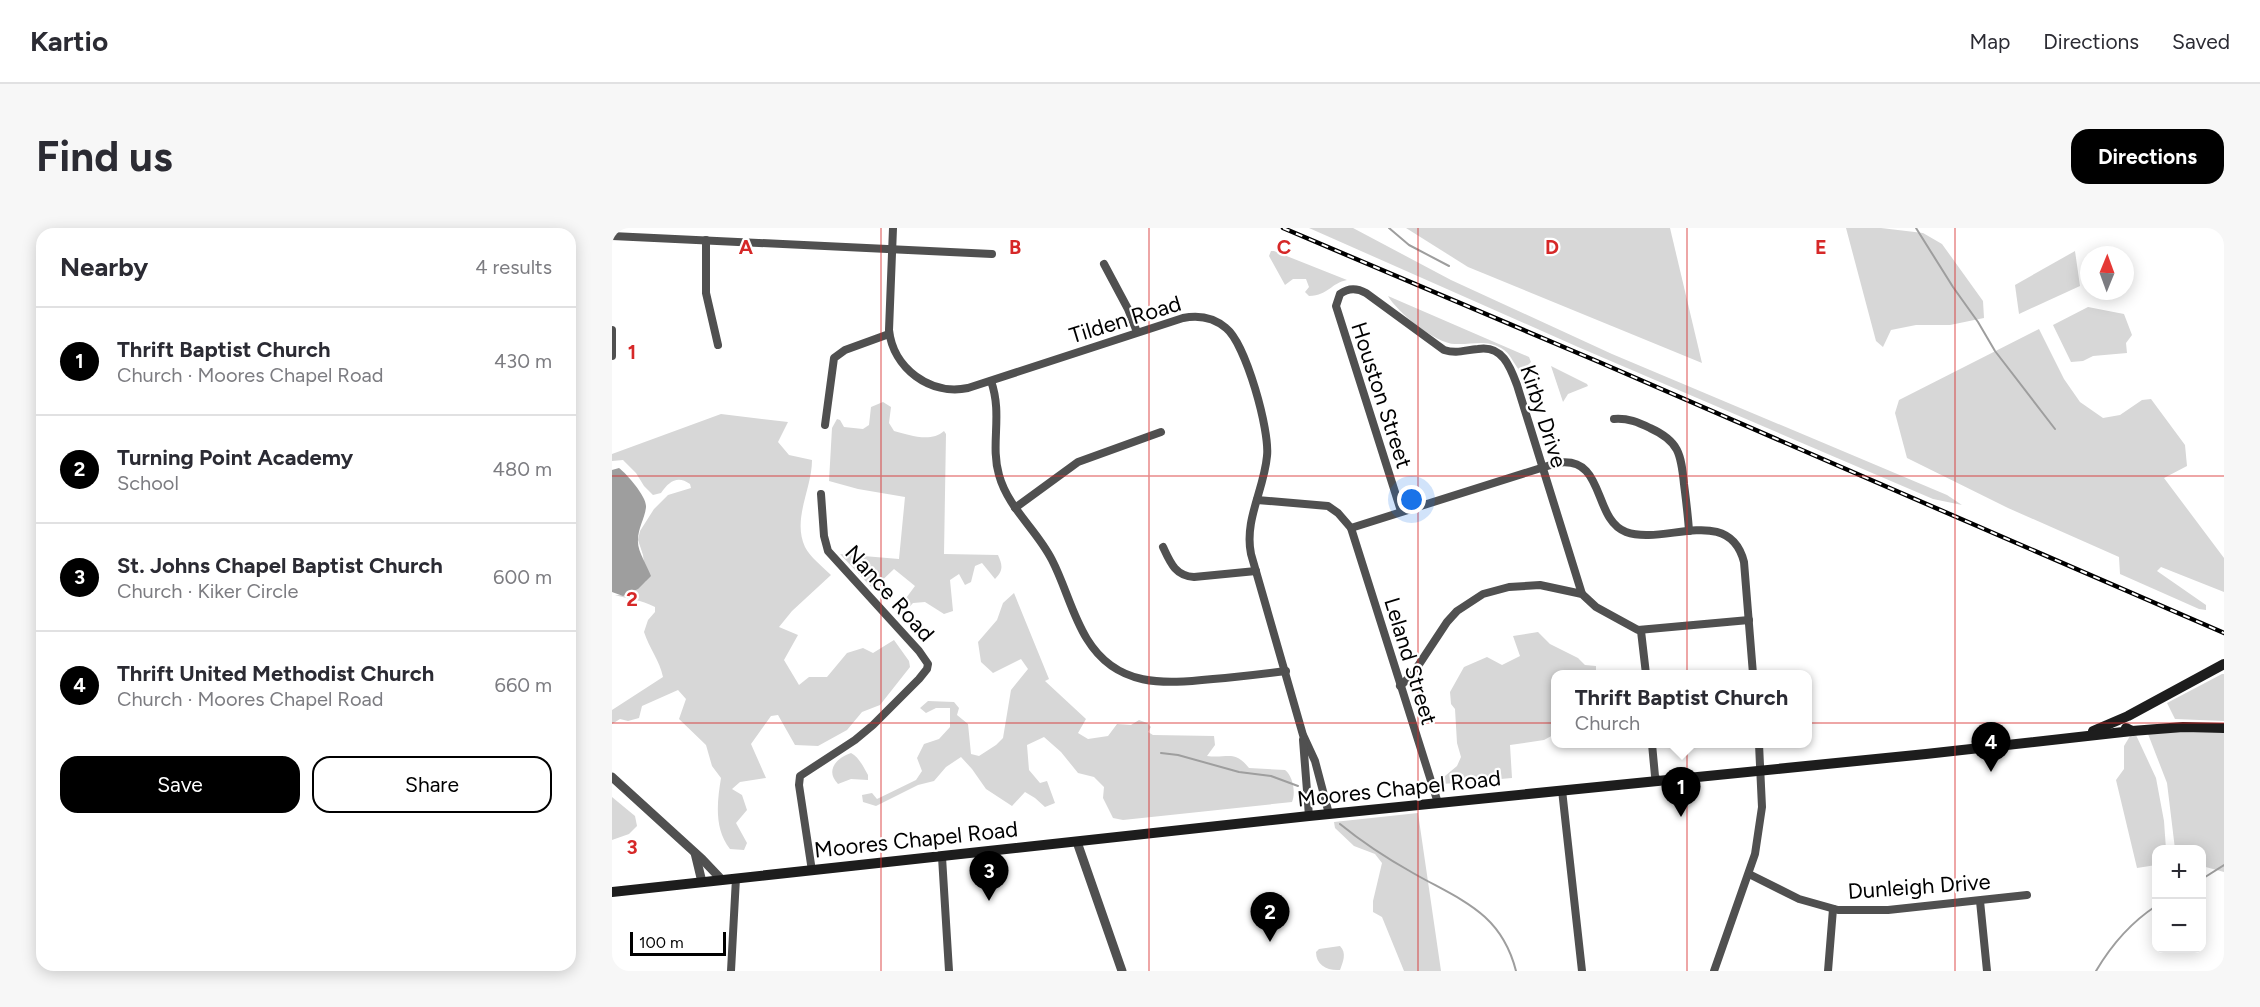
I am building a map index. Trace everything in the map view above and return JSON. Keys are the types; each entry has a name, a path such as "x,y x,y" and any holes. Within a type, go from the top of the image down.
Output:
{"main road":[{"path":"2082,735 2121,719 2224,664"},
{"path":"2121,719 2132,731"},
{"path":"2082,735 2183,727 2224,728"},
{"name":"Moores Chapel Road","path":"612,892 1309,816 1966,750 2082,735"}],"street":[{"name":"Tilden Road","path":"893,228 889,334 897,355 906,368 930,385 961,390 1177,319 1194,316 1219,323 1236,338 1248,369 1267,438 1266,468 1249,538 1256,571 1303,735 1315,761 1329,814"},
{"path":"612,236 992,254"},
{"path":"706,240 706,293 718,345"},
{"path":"1104,264 1128,309 1137,332"},
{"name":"Kirby Drive","path":"1344,291 1356,289 1366,293 1444,350 1456,353 1487,349 1502,355 1512,371 1582,594"},
{"name":"Houston Street","path":"1344,291 1337,298 1336,306 1401,511"},
{"path":"612,330 612,356"},
{"path":"825,425 834,358 845,350 889,334"},
{"path":"991,381 998,406 997,467 1002,486 1015,508 1047,551 1087,640 1102,657 1118,669 1137,678 1165,683 1286,670"},
{"path":"1614,419 1629,419 1642,424 1666,436 1676,447 1682,460 1689,531"},
{"path":"1015,508 1078,462 1161,432"},
{"path":"1257,500 1328,506 1338,513 1351,528 1543,467 1562,462 1582,466 1592,479 1613,522 1626,532 1641,535 1689,531 1718,532 1734,542 1744,562 1753,670"},
{"name":"Nance Road","path":"812,870 799,785 800,776 873,725 919,679 928,664 919,651 828,551 824,536 821,494"},
{"name":"Leland Street","path":"1351,528 1438,803"},
{"path":"1163,547 1176,571 1185,576 1194,578 1256,571"},
{"path":"1400,686 1412,675 1447,622 1457,611 1476,597 1496,590 1527,585 1551,586 1582,594 1596,607 1629,627 1641,631 1749,620"},
{"path":"1641,631 1645,670"},
{"name":"Tilden Road","path":"1303,735 1309,816"},
{"path":"1652,748 1655,776 1658,781"},
{"path":"1714,971 1749,874 1760,823 1762,771 1759,748"},
{"path":"612,777 721,879"},
{"path":"1562,790 1582,971"},
{"path":"1077,842 1122,971"},
{"path":"694,853 702,882"},
{"path":"942,856 949,971"},
{"name":"Dunleigh Drive","path":"1749,874 1799,899 1833,909 1888,910 2027,895"},
{"path":"731,971 736,878"},
{"path":"1980,900 1987,971"},
{"path":"1828,971 1833,909"}],"shaded area":[{"path":"1309,228 1353,228 1451,280 1612,354 1947,495 1962,505 1933,499 1578,347"},
{"path":"1406,228 1670,228 1702,363 1468,267"},
{"path":"1846,228 1881,228 1923,233 1942,244 1983,301 1984,318 1950,325 1916,325 1891,330 1883,347 1876,341"},
{"path":"1271,251 1347,280 1321,294 1309,296 1305,292 1309,287 1306,279 1293,279 1285,285 1269,256"},
{"path":"2075,251 2080,286 2019,314 2015,285"},
{"path":"1388,296 1529,357 1531,362 1521,372 1507,353 1495,345 1455,344 1438,339 1408,318"},
{"path":"2088,307 2124,314 2132,335 2126,343 2127,353 2093,356 2083,361 2071,362 2053,325"},
{"path":"2039,329 2064,379 2080,402 2103,418 2120,415 2142,400 2151,399 2185,445 2187,466 2164,478 2224,558 2224,592 2161,567 2157,571 2206,605 2206,610 2120,574 2119,557 2008,508 1907,458 1895,413 1899,400"},
{"path":"1551,366 1588,386 1568,394 1563,402"},
{"path":"883,402 891,407 889,423 894,431 920,437 933,437 944,431 946,434 944,554 998,555 1001,562 1001,571 995,579 982,563 975,566 971,582 965,585 959,574 950,580 953,611 944,614 925,602 913,603 903,614 898,609 915,586 894,569 873,589 840,554 899,559 905,497 858,489 829,481 832,428 837,419 844,427 863,429 869,425 871,407"},
{"path":"721,414 788,422 778,442 789,455 812,460 802,515 802,536 810,554 831,575 792,611 779,627 798,635 784,660 799,685 809,677 827,677 847,653 863,648 873,653 894,640 909,661 910,667 880,705 862,712 847,730 818,746 795,745 778,715 771,716 751,744 766,778 740,782 732,789 742,795 747,810 736,823 747,843 744,850 730,849 721,833 718,796 721,778 712,766 706,745 679,719 686,699 678,690 642,706 639,718 628,721 620,719 612,724 612,710 663,677 644,632 648,620 655,612 655,607 615,595 628,595 646,581 643,555 638,540 640,531 654,509 668,495 691,488 686,481 678,480 667,485 661,493 653,495 623,460 612,461 612,454"},
{"path":"619,468 636,486 645,503 638,544 651,576 638,589 623,596 612,592 612,470"},
{"path":"1014,593 1049,679 1045,681 1086,719 1078,733 1088,739 1108,736 1117,724 1131,725 1139,720 1151,727 1148,732 1153,735 1214,736 1215,745 1207,756 1234,757 1244,762 1249,768 1285,770 1293,785 1292,802 1123,820 1113,818 1103,798 1104,787 1094,777 1078,773 1061,752 1044,737 1027,745 1029,770 1040,783 1047,781 1055,803 1045,807 1025,792 1012,806 986,789 961,757 946,767 934,781 918,785 876,806 863,802 862,795 872,793 877,799 916,780 922,771 917,758 924,744 939,739 950,727 950,708 936,708 926,713 920,708 928,701 954,702 959,708 957,715 968,724 971,754 979,756 1003,738 1011,690 1028,669 1021,659 993,673 981,662 978,642 997,620 1003,603"},
{"path":"1538,632 1550,644 1578,658 1585,665 1596,666 1596,670 1551,670 1551,736 1544,740 1510,745 1512,778 1443,784 1445,776 1457,766 1461,757 1457,743 1455,709 1451,704 1450,692 1464,667 1487,657 1502,665 1520,656 1513,636"},
{"path":"2224,674 2224,721 2175,719 2167,703"},
{"path":"2224,733 2224,872 2206,867 2206,845 2175,845 2167,783 2148,734"},
{"path":"2136,735 2156,778 2166,845 2152,845 2152,866 2137,868 2116,780 2124,769 2124,746 2130,736"},
{"path":"851,753 861,763 868,775 868,780 851,779 838,784 832,770 841,758"},
{"path":"612,797 635,816 637,826 629,834 612,840"},
{"path":"1418,813 1441,971 1404,971 1382,917 1373,912 1373,901 1382,863 1375,854 1354,846 1335,828 1334,822"},
{"path":"1340,946 1344,955 1340,970 1327,968 1320,964 1316,957 1319,949"}],"waterway":[{"path":"1389,228 1409,245 1449,266"},
{"path":"1916,228 1995,351 2055,429"},
{"path":"1161,753 1178,755 1239,772 1271,776 1298,786"},
{"path":"1340,824 1385,856 1476,910 1500,935 1516,971"},
{"path":"2206,876 2224,865"},
{"path":"2096,971 2122,935 2152,909"}],"railway":[{"path":"1283,228 1599,362 2224,633"}],"place":[{"name":"Thrift United Methodist Church","path":"1991,772"},
{"name":"Thrift Baptist Church","path":"1681,817"},
{"name":"St. Johns Chapel Baptist Church","path":"989,901"},
{"name":"Turning Point Academy","path":"1270,942"}]}
